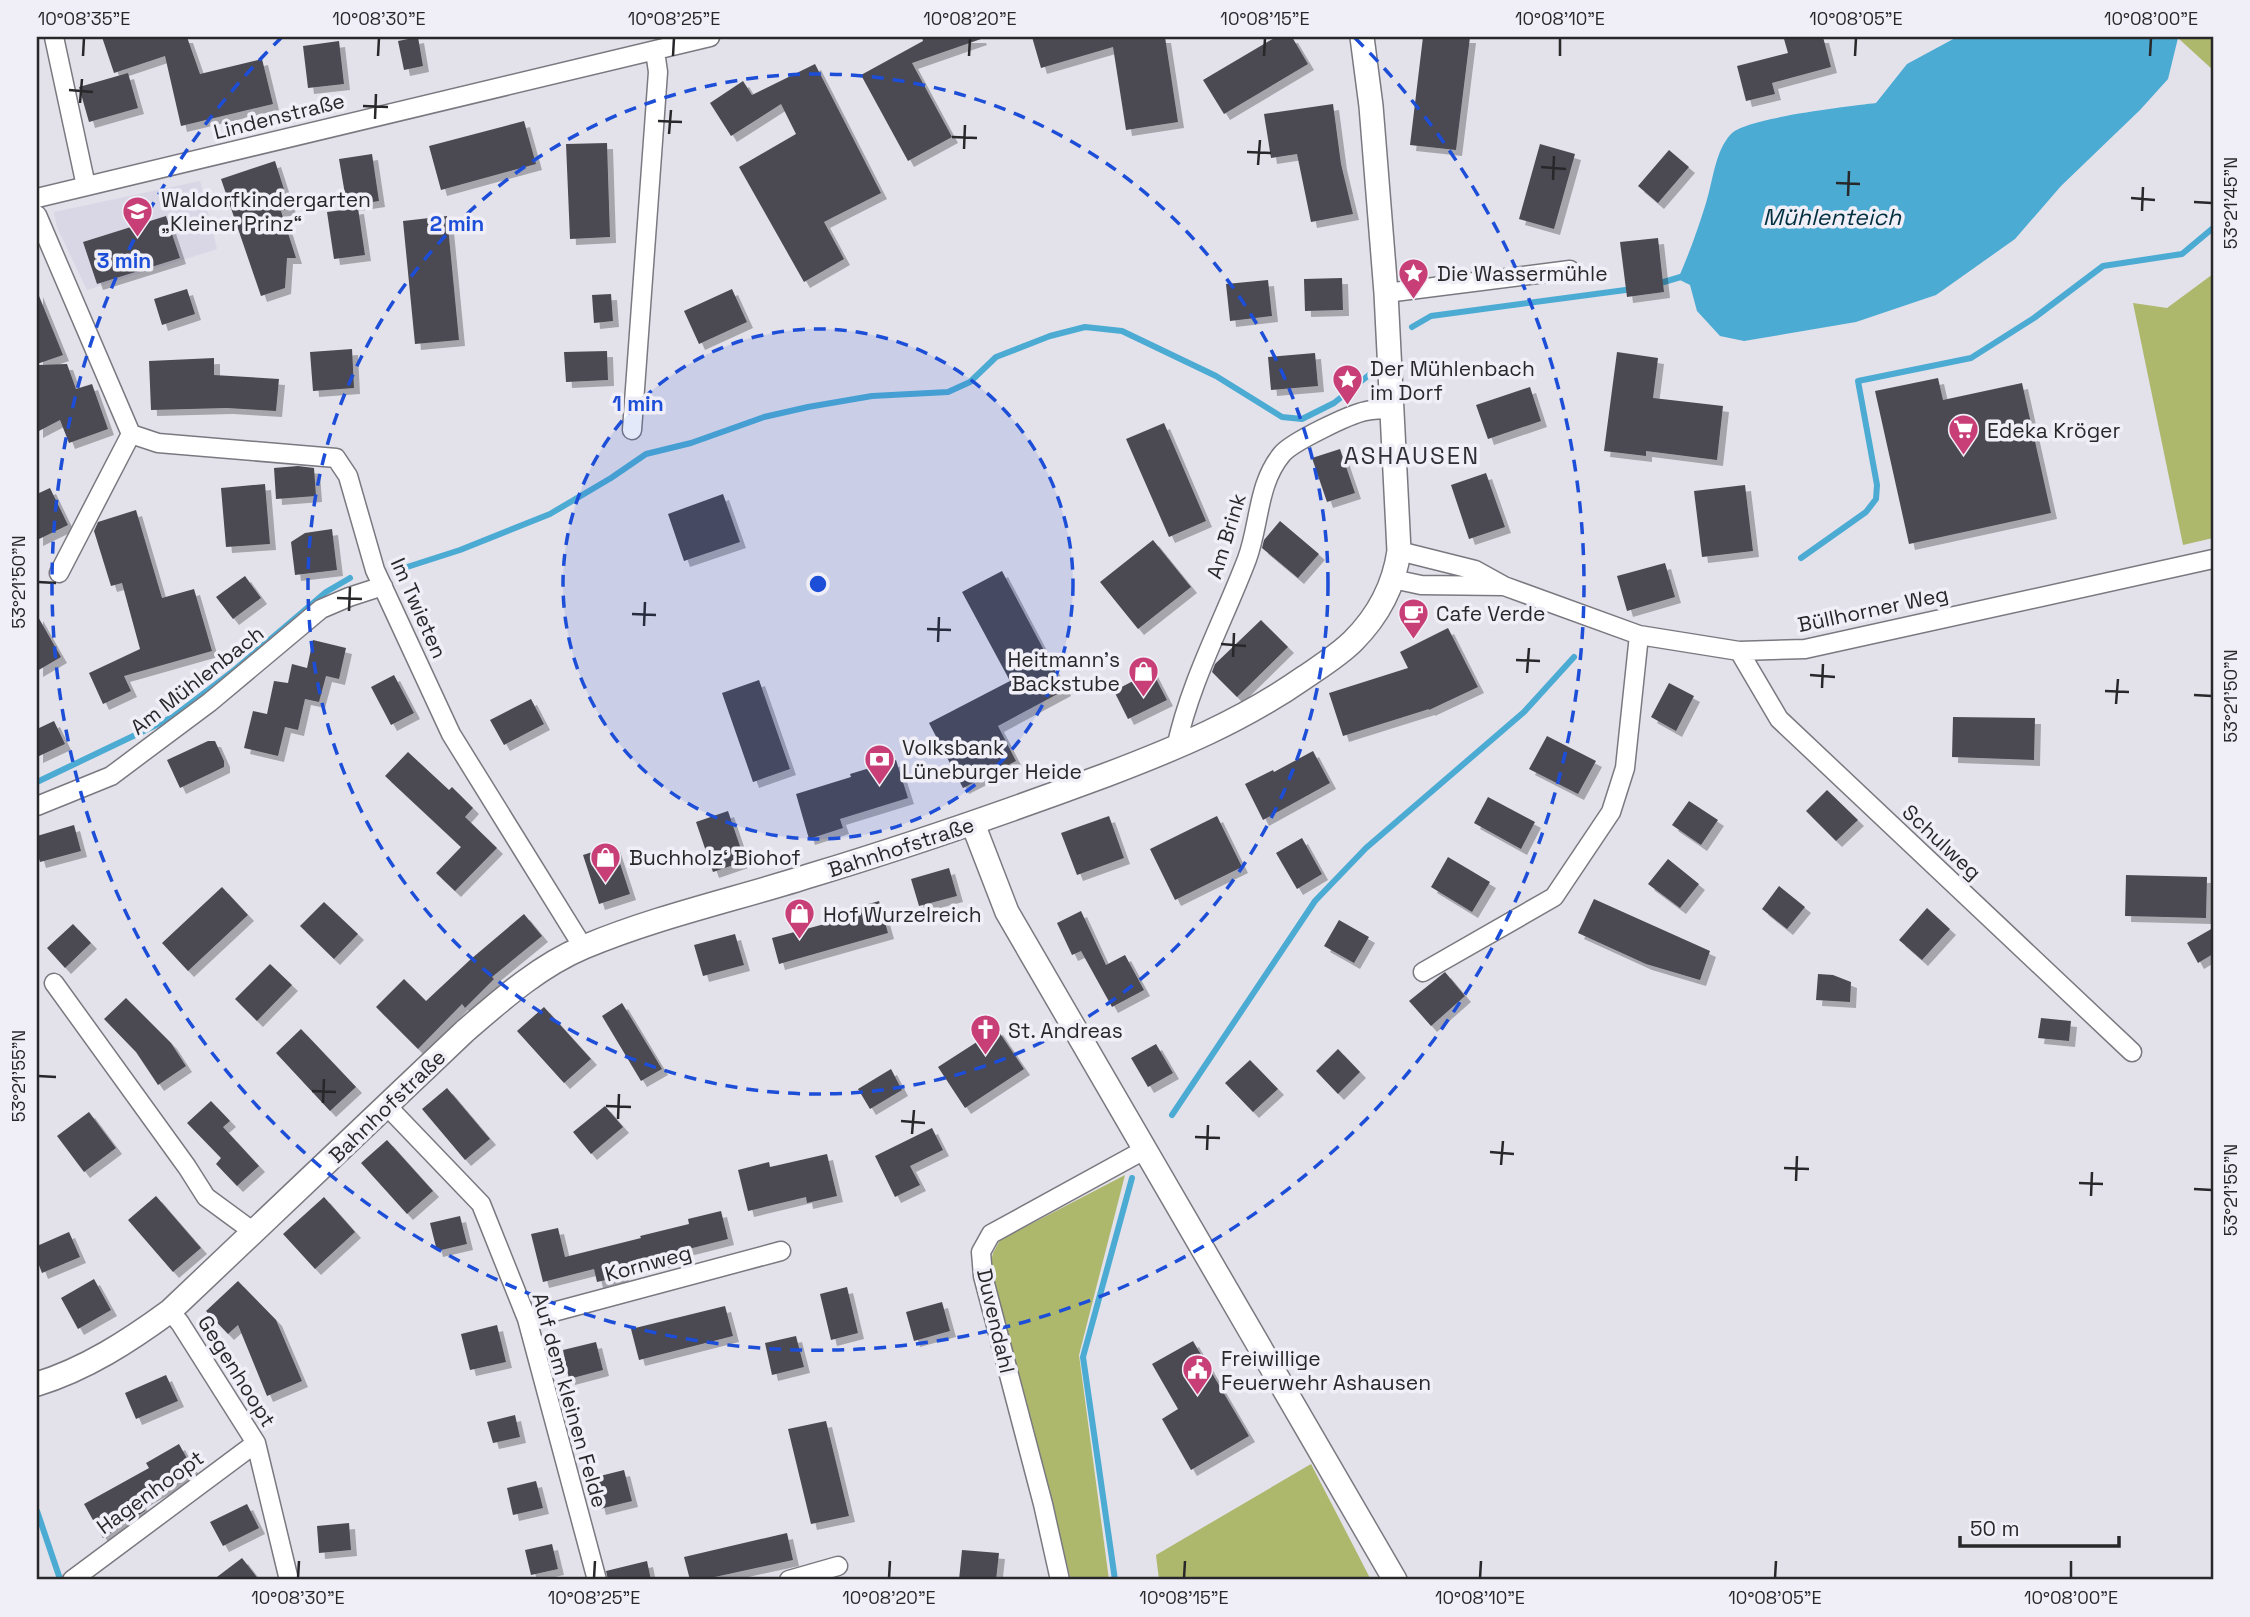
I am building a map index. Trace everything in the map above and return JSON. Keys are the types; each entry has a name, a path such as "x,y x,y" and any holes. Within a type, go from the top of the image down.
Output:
{"street":[{"path":"54,37 86,186"},
{"name":"Lindenstraße","path":"37,198 710,37"},
{"name":"Bahnhofstraße","path":"37,1384 57,1378 107,1353 135,1337 170,1311 465,1031 508,993 546,967 583,947 643,925 808,877 972,824 1176,748 1248,714 1352,642 1374,617 1393,579 1399,551 1386,293 1371,106 1362,37"},
{"path":"632,430 658,72 655,51"},
{"path":"37,215 131,435 59,573"},
{"path":"1386,293 1570,270"},
{"name":"Am Brink","path":"1176,748 1183,714 1248,556 1263,491 1283,452 1303,438 1365,411 1393,409"},
{"name":"Im Twieten","path":"131,435 158,443 336,458 348,476 375,570 451,734 583,947"},
{"name":"Büllhorner Weg","path":"1399,551 1475,570 1504,586 1639,635 1739,651 1805,649 2213,559"},
{"name":"Büllhorner Weg","path":"1393,579 1429,585 1504,586"},
{"name":"Am Mühlenbach","path":"37,806 111,776 210,702 321,609 383,586"},
{"path":"1423,972 1554,897 1611,813 1625,768 1639,635"},
{"name":"Schulweg","path":"1739,651 1779,719 2132,1052"},
{"path":"972,824 1007,912 1395,1580"},
{"path":"54,983 187,1167 206,1198 255,1233"},
{"name":"Auf dem kleinen Felde","path":"387,1106 481,1204 527,1319 597,1580"},
{"name":"Duvendahl","path":"1060,1580 983,1276 981,1252 991,1234 1146,1149"},
{"name":"Kornweg","path":"527,1319 781,1251"},
{"name":"Gegenhoopt","path":"170,1311 256,1443 289,1580"},
{"name":"Hagenhoopt","path":"72,1580 256,1443"},
{"path":"789,1580 838,1566"}],"shaded area":[{"name":"Waldorfkindergarten „Kleiner Prinz“","path":"200,181 217,249 87,290 57,227 54,212"}],"green space":[{"path":"2213,37 2213,70 2178,38"},
{"path":"2213,274 2213,538 2183,545 2133,303 2167,308"},
{"path":"1125,1175 1079,1355 1109,1580 1071,1580 989,1270 1000,1240"},
{"path":"1311,1464 1371,1580 1159,1580 1156,1555"}],"water":[{"name":"Mühlenteich","path":"1957,37 2178,38 2168,79 2140,110 2061,186 2015,239 1936,295 1856,322 1744,341 1720,336 1697,311 1690,285 1678,279 1700,222 1721,149 1731,134 1740,128 1776,118 1876,103 1907,64"}],"building":[{"path":"102,37 187,37 200,74 262,59 273,104 181,126 165,56 114,73"},
{"path":"418,37 423,66 404,70 398,41"},
{"path":"922,37 981,39 912,63 952,137 908,161 861,75 923,41"},
{"path":"1032,37 1165,37 1178,122 1126,130 1113,47 1041,68"},
{"path":"1276,37 1292,37 1308,64 1224,114 1203,80"},
{"path":"1423,37 1470,37 1456,150 1410,145"},
{"path":"1823,37 1831,67 1772,83 1775,94 1746,101 1737,66 1788,53 1784,39"},
{"path":"339,41 344,84 308,88 303,46"},
{"path":"815,64 881,193 824,222 844,259 804,282 739,167 796,134 781,104 731,136 710,103 743,81 752,95"},
{"path":"128,73 138,108 89,122 79,87"},
{"path":"1333,104 1341,164 1353,214 1311,222 1297,154 1271,158 1264,114"},
{"path":"524,121 536,164 441,190 429,146"},
{"path":"607,143 610,237 570,239 566,144"},
{"path":"1540,144 1575,154 1554,229 1519,219"},
{"path":"1669,150 1689,167 1658,203 1638,186"},
{"path":"372,154 379,201 347,206 339,159"},
{"path":"275,161 290,208 281,211 296,258 287,258 285,288 261,296 221,179"},
{"path":"358,208 365,255 334,259 327,212"},
{"path":"166,216 180,258 97,284 83,242"},
{"path":"447,216 459,340 415,344 403,221"},
{"path":"1658,238 1664,292 1627,297 1620,242"},
{"path":"1342,278 1343,310 1305,311 1304,279"},
{"path":"1268,280 1272,316 1230,321 1226,284"},
{"path":"187,289 195,314 162,325 154,299"},
{"path":"732,289 747,322 699,344 684,311"},
{"path":"37,291 63,355 37,364"},
{"path":"611,294 613,321 594,323 592,295"},
{"path":"352,349 354,388 313,391 310,352"},
{"path":"607,351 608,380 566,382 564,352"},
{"path":"1617,352 1658,358 1653,398 1723,406 1717,460 1646,451 1646,456 1604,451"},
{"path":"1315,353 1318,386 1271,390 1268,357"},
{"path":"214,358 214,375 279,379 276,411 227,408 151,410 149,361"},
{"path":"67,364 76,389 92,384 108,429 69,443 60,420 37,432 37,365"},
{"name":"Edeka Kröger","path":"1938,378 1943,400 2022,383 2051,513 1909,544 1875,391"},
{"path":"1530,387 1541,421 1488,439 1476,405"},
{"path":"1164,423 1206,521 1169,537 1126,439"},
{"path":"1340,449 1355,493 1327,502 1312,458"},
{"path":"274,468 314,468 316,496 276,499"},
{"path":"1486,473 1505,527 1469,539 1451,485"},
{"path":"265,484 270,544 226,547 221,488"},
{"path":"1745,485 1753,551 1702,557 1694,491"},
{"path":"50,488 68,525 37,540 37,494"},
{"path":"723,494 740,542 684,561 668,514"},
{"path":"136,510 162,598 194,589 212,651 124,676 131,691 103,704 89,673 140,649 122,583 111,586 94,531 98,522"},
{"path":"1280,521 1319,554 1298,578 1262,548 1264,540"},
{"path":"332,529 337,570 295,575 291,542 305,533"},
{"path":"1153,540 1191,587 1138,629 1100,582"},
{"path":"1665,563 1675,597 1627,611 1617,576"},
{"path":"1002,571 1065,690 998,726 1016,761 963,788 929,723 1010,681 962,592"},
{"path":"245,576 261,598 233,619 216,597"},
{"path":"37,615 61,657 37,671"},
{"path":"1261,620 1288,647 1237,697 1212,672 1215,664"},
{"path":"1448,628 1478,687 1429,710 1343,736 1329,693 1408,668 1400,652"},
{"path":"313,640 346,648 339,679 326,676 319,702 305,699 298,730 285,727 278,756 244,748 253,711 267,714 274,681 288,683 292,664 307,668"},
{"path":"1152,671 1167,700 1128,719 1114,691"},
{"path":"394,675 414,713 391,725 371,687"},
{"path":"759,680 790,769 753,782 722,693"},
{"path":"1669,683 1694,696 1676,731 1651,717"},
{"path":"531,699 544,724 504,745 490,720"},
{"path":"1953,717 2035,718 2034,760 1952,757"},
{"path":"54,721 65,744 37,757 37,729"},
{"path":"1547,736 1596,761 1578,794 1529,769"},
{"path":"208,741 215,741 224,767 180,788 167,760"},
{"path":"1313,751 1330,783 1263,820 1245,784"},
{"path":"408,752 449,790 452,787 473,808 465,817 497,848 455,891 436,873 461,847 385,776"},
{"path":"896,760 908,798 840,819 843,828 809,839 796,794"},
{"path":"1827,790 1858,820 1836,841 1806,811"},
{"path":"1488,797 1535,822 1521,849 1474,823"},
{"path":"1689,801 1718,820 1701,845 1672,825"},
{"path":"728,811 745,861 713,872 696,822"},
{"path":"1109,816 1124,858 1077,875 1061,833"},
{"path":"1217,816 1242,867 1175,900 1150,849"},
{"path":"74,825 81,851 40,862 37,836"},
{"path":"1302,838 1322,874 1297,889 1276,853"},
{"path":"614,845 630,894 599,904 583,855"},
{"path":"1448,857 1490,882 1472,912 1431,887"},
{"path":"1668,859 1699,884 1680,908 1648,884"},
{"path":"949,868 957,896 919,906 911,879"},
{"path":"2126,875 2207,877 2206,918 2125,916"},
{"path":"1779,886 1805,907 1787,929 1762,909"},
{"path":"222,887 248,915 188,971 162,943"},
{"path":"1594,899 1710,951 1700,980 1646,964 1578,933"},
{"path":"879,901 888,933 779,964 772,938 836,921 834,914"},
{"path":"324,902 358,934 334,959 300,926"},
{"path":"1927,908 1950,929 1922,960 1899,940"},
{"path":"1081,911 1106,965 1125,955 1144,990 1112,1007 1081,951 1072,955 1057,923"},
{"path":"524,914 542,936 492,977 494,979 465,1008 462,1004 418,1049 376,1007 404,979 426,1001"},
{"path":"1339,920 1369,937 1354,963 1324,946"},
{"path":"73,924 91,943 65,968 47,948"},
{"path":"2213,928 2213,954 2198,963 2187,943"},
{"path":"735,934 744,965 703,976 694,945"},
{"path":"270,964 292,985 257,1021 235,999"},
{"path":"1445,972 1465,996 1431,1026 1409,1001"},
{"path":"1818,974 1833,975 1851,982 1850,1002 1816,1000"},
{"path":"126,998 171,1043 186,1066 158,1085 136,1052 104,1019"},
{"path":"622,1003 662,1069 641,1081 602,1016"},
{"path":"544,1007 591,1059 564,1083 517,1031"},
{"path":"2041,1018 2071,1021 2069,1041 2038,1038"},
{"path":"301,1029 356,1087 330,1111 276,1053"},
{"name":"St. Andreas","path":"997,1029 1024,1069 965,1108 938,1067"},
{"path":"1156,1044 1173,1073 1148,1087 1131,1058"},
{"path":"1338,1049 1360,1072 1338,1094 1316,1071"},
{"path":"1250,1060 1278,1089 1253,1112 1225,1083"},
{"path":"891,1069 902,1090 870,1109 858,1089"},
{"path":"447,1088 490,1139 465,1160 422,1109"},
{"path":"211,1101 230,1121 223,1127 259,1166 237,1186 216,1164 221,1158 187,1123"},
{"path":"605,1106 623,1127 591,1154 573,1132"},
{"path":"89,1112 116,1148 84,1172 57,1136"},
{"path":"932,1128 943,1150 910,1166 920,1185 895,1197 875,1156"},
{"path":"387,1140 433,1191 407,1214 361,1163"},
{"path":"827,1154 837,1196 807,1203 806,1197 748,1211 738,1170 769,1162 770,1167"},
{"path":"156,1196 201,1248 173,1272 128,1220"},
{"path":"324,1197 355,1232 315,1269 283,1234"},
{"path":"721,1211 728,1239 669,1254 671,1260 622,1272 623,1276 597,1282 594,1269 543,1282 531,1234 558,1228 565,1257 689,1224 688,1219"},
{"path":"460,1216 467,1244 437,1251 430,1223"},
{"path":"69,1232 80,1257 42,1273 37,1260 37,1246"},
{"path":"94,1279 111,1310 78,1329 61,1298"},
{"path":"238,1281 276,1320 302,1381 267,1396 238,1325 228,1334 206,1311"},
{"path":"847,1287 858,1333 831,1340 820,1294"},
{"path":"942,1302 950,1331 914,1341 906,1312"},
{"path":"725,1306 733,1336 639,1360 631,1329"},
{"path":"497,1325 506,1362 470,1370 461,1334"},
{"path":"796,1336 804,1367 772,1375 765,1343"},
{"name":"Freiwillige Feuerwehr Ashausen","path":"1193,1341 1249,1436 1191,1470 1162,1419 1178,1409 1152,1364"},
{"path":"596,1342 603,1370 569,1379 563,1350"},
{"path":"166,1375 178,1401 136,1419 125,1393"},
{"path":"515,1415 520,1437 493,1443 487,1422"},
{"path":"826,1421 849,1516 811,1524 788,1429"},
{"path":"179,1444 194,1471 140,1502 145,1511 103,1538 84,1504 149,1468 146,1463"},
{"path":"624,1470 632,1501 600,1509 592,1478"},
{"path":"536,1481 543,1508 513,1515 507,1488"},
{"path":"247,1504 259,1528 223,1546 210,1522"},
{"path":"349,1523 351,1550 319,1553 317,1526"},
{"path":"787,1533 793,1560 690,1580 684,1557"},
{"path":"552,1544 558,1569 531,1575 525,1550"},
{"path":"962,1550 999,1553 996,1580 959,1580"},
{"path":"242,1558 259,1580 213,1580"},
{"path":"647,1561 651,1580 608,1580 606,1571"}],"waterway":[{"path":"1801,558 1866,512 1876,499 1877,485 1858,381 1971,358 2034,318 2103,266 2182,254 2213,228"},
{"path":"1657,284 1684,276"},
{"path":"1412,327 1431,316 1633,289"},
{"path":"404,568 460,550 550,514 646,454 691,443 764,417 808,407 872,396 948,392 970,382 996,357 1050,336 1085,327 1122,331 1216,376 1282,417 1302,419 1334,403 1369,375"},
{"path":"37,782 173,717 232,672 326,592 350,578"},
{"path":"1172,1115 1315,901 1366,848 1524,712 1574,657"},
{"path":"1115,1580 1083,1357 1132,1178"},
{"path":"37,1511 59,1576"}],"place":[{"name":"Waldorfkindergarten „Kleiner Prinz“","path":"138,238"},
{"name":"Die Wassermühle","path":"1414,300"},
{"name":"Der Mühlenbach im Dorf","path":"1347,407"},
{"name":"Edeka Kröger","path":"1964,457"},
{"name":"Cafe Verde","path":"1413,640"},
{"name":"Heitmann's Backstube","path":"1143,698"},
{"name":"Volksbank Lüneburger Heide","path":"879,786"},
{"name":"Buchholz‘ Biohof","path":"606,884"},
{"name":"Hof Wurzelreich","path":"800,941"},
{"name":"St. Andreas","path":"985,1057"},
{"name":"Freiwillige Feuerwehr Ashausen","path":"1198,1397"}],"district":[{"name":"ASHAUSEN","path":"1412,455"}]}
